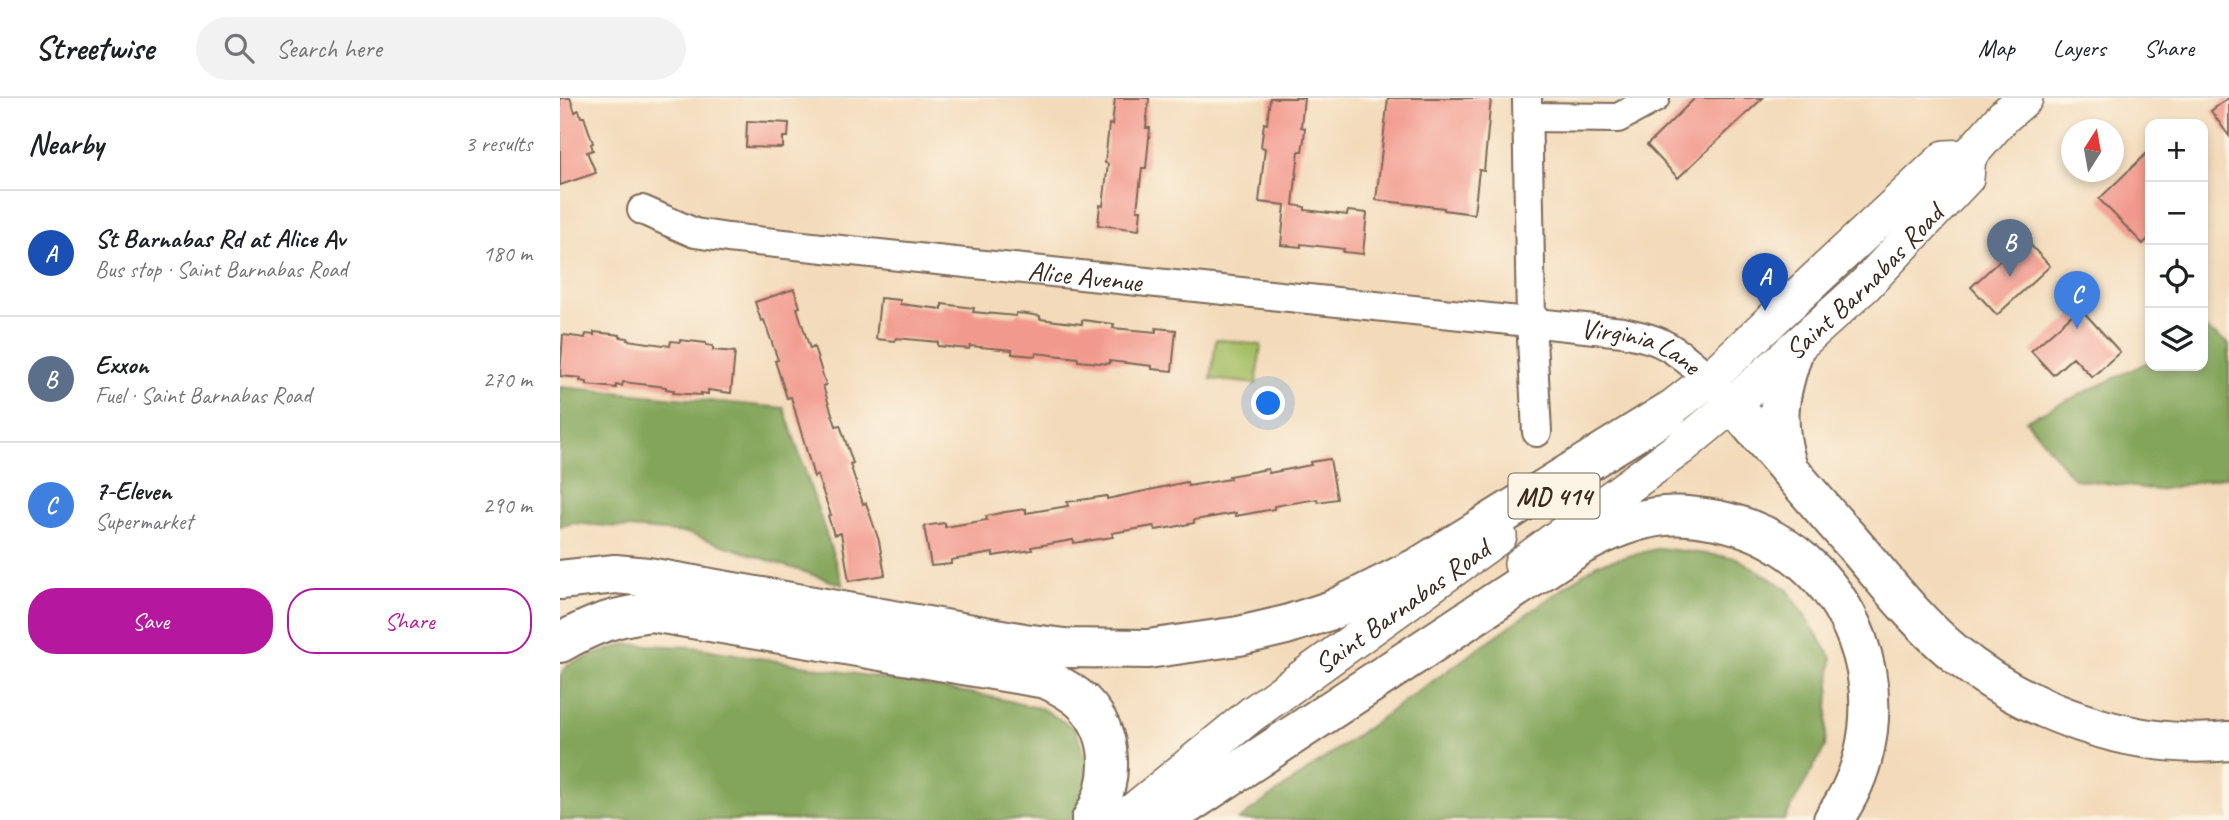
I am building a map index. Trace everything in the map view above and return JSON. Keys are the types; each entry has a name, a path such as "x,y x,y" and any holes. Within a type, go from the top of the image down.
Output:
{"highway":[{"path":"1789,471 1778,424 1783,383 1794,350"},
{"path":"1721,392 1920,620 1977,671 2012,693 2094,727 2181,742 2229,741"},
{"path":"560,580 615,574 648,577 1065,648 1148,649 1227,638 1309,618 1377,590 1668,412"},
{"path":"1177,812 1580,546 1631,522 1666,515 1707,518 1740,525 1774,540 1807,563 1831,589 1851,622 1864,657 1870,696 1868,736 1860,770 1846,802 1833,820"},
{"path":"560,643 589,626 621,616 651,612 1046,679 1067,689 1085,704 1107,745 1109,770 1105,793 1091,820"}],"main road":[{"name":"Saint Barnabas Road","path":"1122,820 1252,714 1668,412 1721,392 1794,350 1864,286 1966,178 1968,157 2003,117 2025,98"},
{"name":"Saint Barnabas Road","path":"1177,812 1680,448 1721,392 1945,158 1968,157"}],"street":[{"path":"1527,108 1618,118 1655,98"},
{"name":"Virginia Lane","path":"1527,108 1531,321 1537,432"},
{"name":"Alice Avenue","path":"642,210 695,233 727,239 1531,321"},
{"name":"Virginia Lane","path":"1531,321 1606,329 1647,338 1671,348 1721,392"}],"green space":[{"path":"2208,331 2229,344 2229,476 2158,490 2074,479 2026,420 2145,363 2145,371 2208,371"},
{"path":"1216,339 1261,345 1256,384 1211,379"},
{"path":"560,387 784,408 843,585 687,533 572,523 560,527"},
{"path":"1660,548 1737,558 1787,589 1832,658 1825,747 1784,820 1238,820 1597,564"},
{"path":"626,644 693,647 982,695 1043,709 1075,729 1088,763 1087,800 1070,820 560,820 560,676 568,664"}],"building":[{"path":"560,98 570,98 575,112 579,110 581,117 584,117 593,143 593,150 587,152 596,173 560,185"},
{"path":"1115,98 1149,98 1146,128 1150,128 1146,168 1142,168 1137,210 1141,210 1139,230 1098,225 1108,164 1105,163 1109,124 1112,125"},
{"path":"1270,98 1304,98 1301,127 1305,128 1304,140 1302,151 1299,151 1293,205 1305,207 1305,210 1347,215 1348,211 1367,213 1363,254 1301,244 1301,247 1281,245 1285,205 1259,202 1265,148 1261,147"},
{"path":"1388,98 1491,98 1484,171 1479,170 1474,214 1376,200"},
{"path":"1695,98 1763,98 1678,178 1647,145"},
{"path":"2229,98 2229,136 2211,111"},
{"path":"747,121 789,123 788,137 783,137 783,148 746,147"},
{"path":"2145,155 2143,244 2099,199 2117,182 2124,182 2124,175"},
{"path":"2024,238 2050,266 1997,315 1971,287"},
{"path":"794,289 810,349 814,347 836,426 840,425 863,504 866,503 879,541 885,575 849,581 841,533 834,535 828,516 831,515 817,475 814,477 791,397 787,398 775,361 778,360 764,320 761,321 755,302"},
{"path":"880,298 900,300 900,304 942,309 942,304 974,308 973,312 1016,316 1016,313 1027,314 1040,316 1040,319 1082,324 1082,320 1114,324 1113,328 1156,332 1156,328 1176,330 1172,371 1109,361 1109,364 1078,361 1078,358 1036,353 1035,356 1012,354 1012,350 938,346 938,342 876,339"},
{"path":"2080,308 2120,352 2092,377 2073,357 2053,375 2031,351"},
{"path":"594,332 670,346 671,341 680,340 706,343 713,346 713,350 735,352 731,393 708,390 708,394 701,395 673,393 674,390 666,387 623,382 622,386 616,385 616,388 587,385 587,382 580,381 581,378 560,376 563,335 585,338 586,334 594,335"},
{"path":"1330,459 1337,499 1318,502 1317,499 1274,506 1274,509 1194,520 1194,523 1174,527 1155,530 1154,526 1112,533 1113,537 1074,543 1073,540 1031,547 1032,550 993,556 993,553 951,560 951,564 931,566 924,526 945,523 945,527 987,520 986,516 1005,512 1026,509 1026,513 1068,506 1067,502 1107,496 1107,499 1187,482 1188,486 1268,469 1269,473"}],"place":[{"name":"Exxon","path":"2010,277"},
{"name":"St Barnabas Rd at Alice Av","path":"1765,311"},
{"name":"7-Eleven","path":"2077,329"}]}
